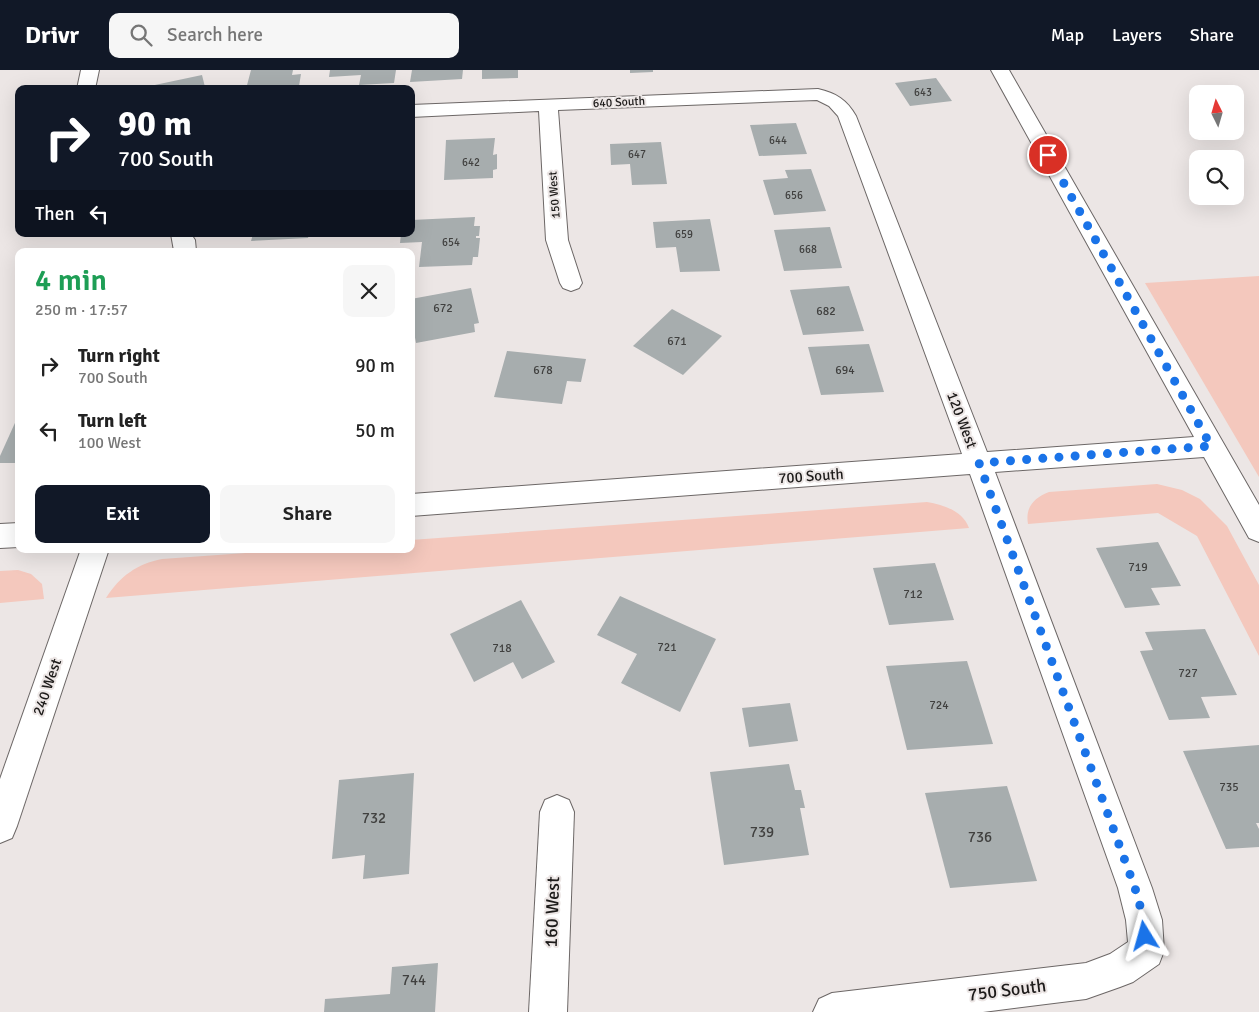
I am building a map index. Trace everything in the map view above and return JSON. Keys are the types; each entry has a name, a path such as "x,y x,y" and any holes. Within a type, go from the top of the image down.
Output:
{"street":[{"path":"87,85 90,70"},
{"path":"1000,70 1259,530"},
{"name":"640 South","path":"415,111 800,94 827,96"},
{"name":"120 West","path":"827,96 842,105 847,116 979,463 1135,888 1144,920 1146,951"},
{"name":"150 West","path":"548,106 557,240 571,283"},
{"name":"700 South","path":"415,505 1211,446"},
{"path":"0,536 15,534"},
{"name":"240 West","path":"0,826 94,553"},
{"name":"160 West","path":"548,1012 557,812"},
{"name":"750 South","path":"832,1012 1086,980 1120,969 1146,951"}],"shaded area":[{"path":"1259,276 1259,477 1145,283"},
{"path":"1157,484 1182,490 1200,499 1227,526 1259,585 1259,656 1197,536 1158,513 1028,524 1029,508 1035,500 1049,492"},
{"path":"927,502 946,507 958,513 969,528 106,598 117,583 130,572 145,564 162,559 244,553 415,553 415,540"},
{"path":"18,570 31,574 42,584 44,599 0,603 0,571"}],"building":[{"path":"251,70 293,70 292,75 301,74 299,85 247,85"},
{"path":"330,70 396,70 394,83 359,85 361,75 329,77"},
{"path":"412,70 463,70 462,79 410,82"},
{"path":"482,70 518,70 518,78 482,79"},
{"path":"630,70 653,70 653,72 630,73"},
{"path":"202,75 204,85 155,85"},
{"path":"936,78 952,101 910,106 895,83"},
{"path":"796,123 807,154 759,156 750,125"},
{"path":"495,138 493,155 497,154 497,169 493,170 493,178 444,180 446,140"},
{"path":"661,142 667,184 632,185 630,164 611,165 610,144"},
{"path":"811,169 826,211 774,215 763,180 788,178 785,170"},
{"path":"475,217 474,226 480,226 479,236 476,236 476,238 480,238 478,257 473,257 472,265 419,267 422,242 400,243 401,237 415,237 415,220"},
{"path":"710,219 720,271 680,272 676,247 656,248 653,222"},
{"path":"830,227 842,268 784,271 774,230"},
{"path":"252,237 308,237 308,238 251,241"},
{"path":"849,286 864,331 803,335 790,290"},
{"path":"471,288 479,323 474,324 475,332 416,343 415,298"},
{"path":"672,309 722,336 683,375 633,346"},
{"path":"869,344 884,392 821,395 808,347"},
{"path":"507,351 586,359 581,382 567,381 562,404 494,397"},
{"path":"15,423 15,463 0,463 0,456"},
{"path":"1158,542 1181,586 1151,588 1160,605 1125,608 1096,548"},
{"path":"935,563 954,620 889,625 873,568"},
{"path":"620,596 716,639 680,712 621,683 637,654 597,635"},
{"path":"521,600 555,662 522,679 513,662 474,682 450,634"},
{"path":"1205,629 1237,695 1201,697 1210,718 1169,720 1140,651 1153,650 1145,632"},
{"path":"967,661 993,744 907,750 886,666"},
{"path":"790,703 798,741 749,747 742,708"},
{"path":"1259,745 1259,823 1256,823 1259,829 1259,847 1226,849 1183,751"},
{"path":"789,764 795,790 801,790 805,808 800,808 809,855 724,865 710,772"},
{"path":"414,773 409,874 363,879 365,855 332,859 339,780"},
{"path":"1007,786 1037,881 950,888 925,793"},
{"path":"438,963 435,1012 324,1012 325,999 390,994 392,967"}],"route":[{"path":"1048,155 1211,446 979,463 1135,888 1144,920 1145,936"}]}
